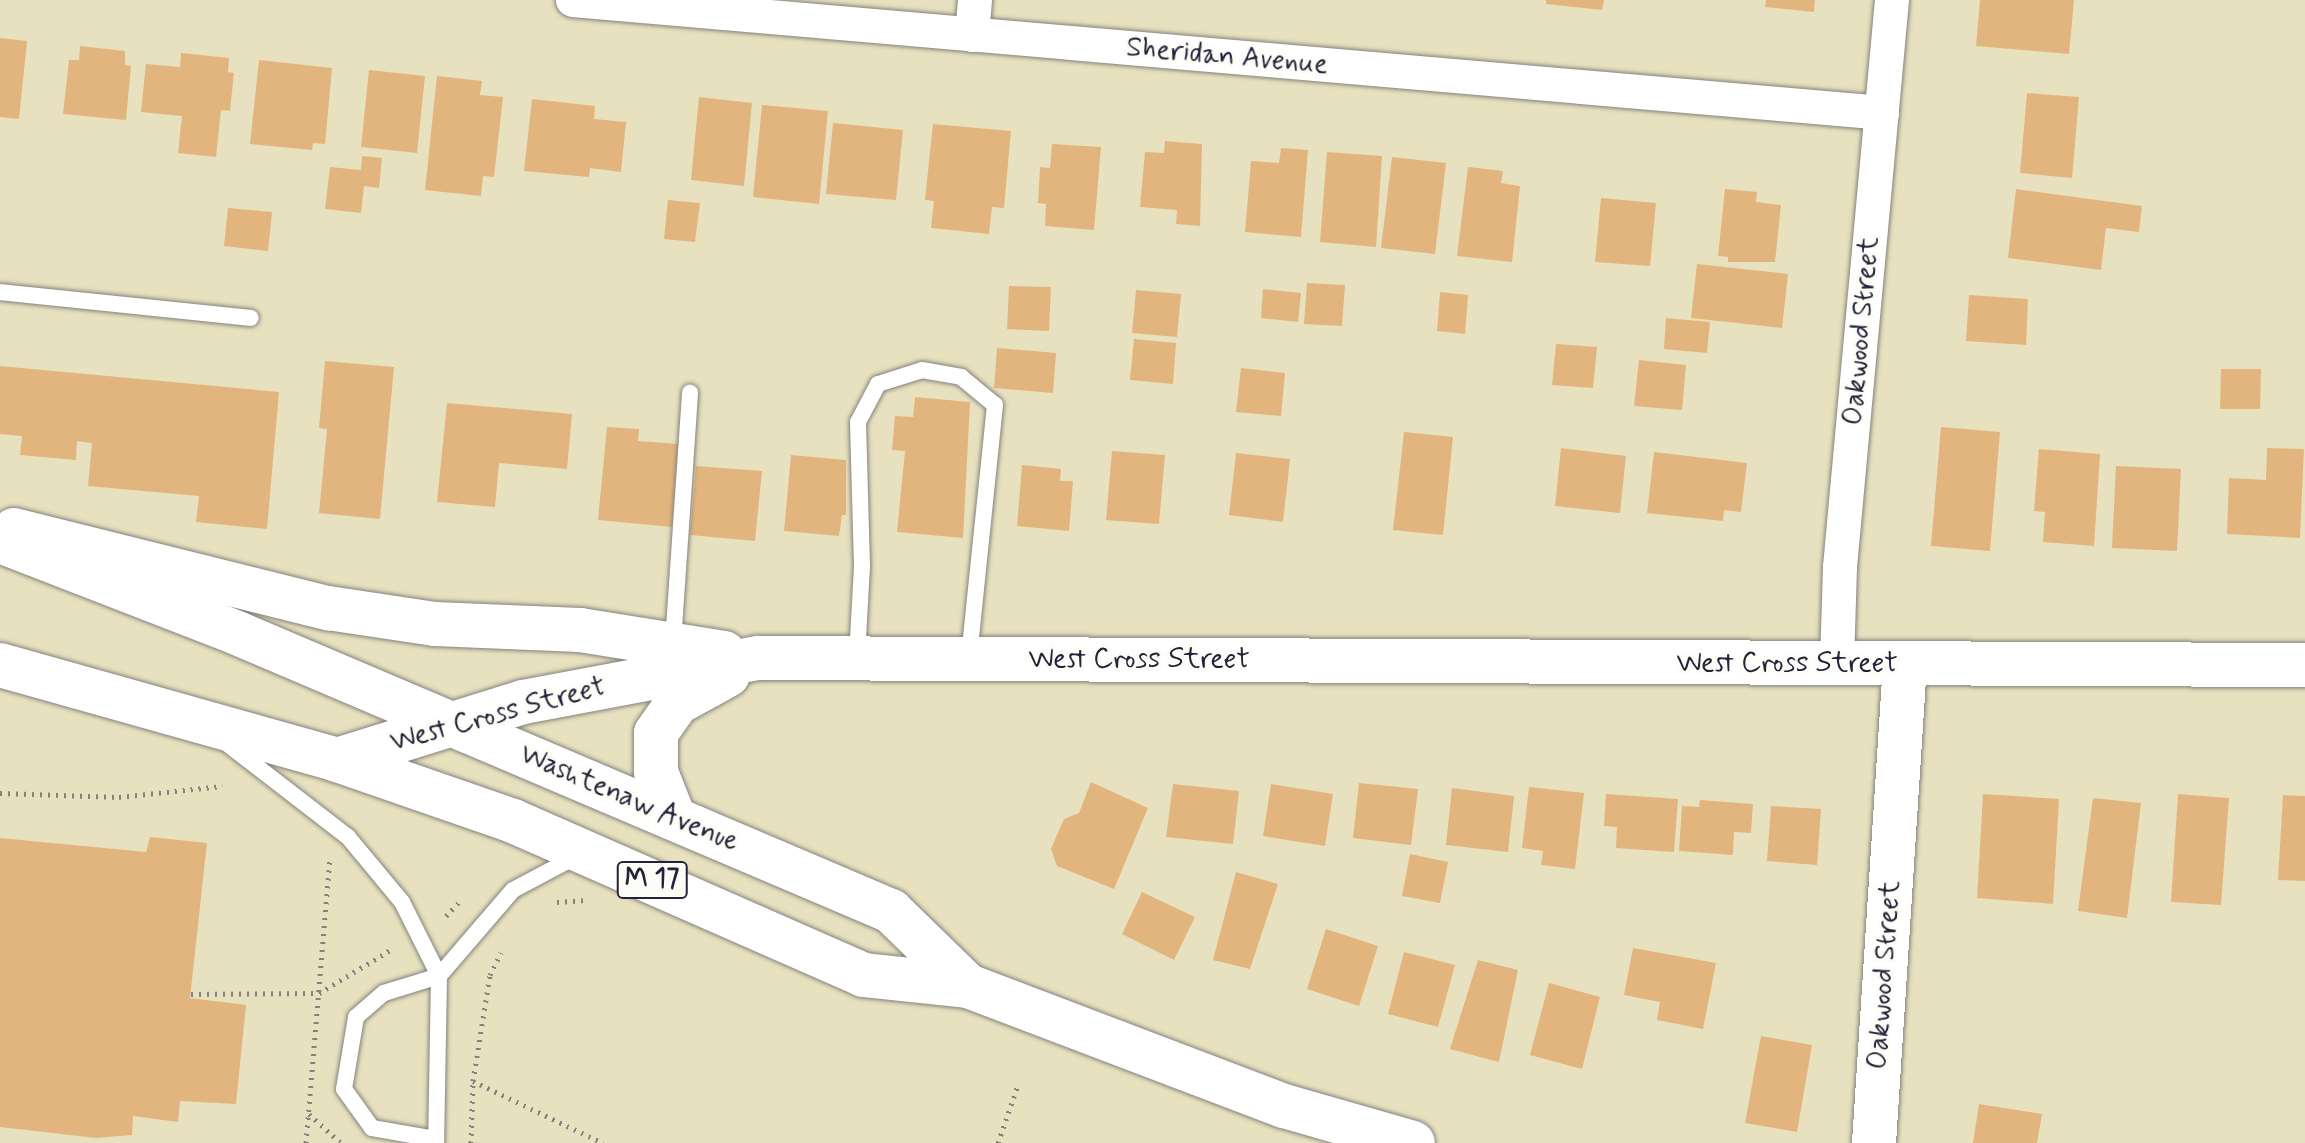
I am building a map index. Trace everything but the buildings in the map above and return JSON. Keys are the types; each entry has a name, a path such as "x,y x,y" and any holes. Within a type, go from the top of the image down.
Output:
{"main road":[{"path":"0,527 328,608 435,624 580,630 758,658"},
{"name":"Washtenaw Avenue","path":"0,541 673,815 891,911 968,986"},
{"name":"West Cross Street","path":"337,760 523,702 758,658 2305,665"},
{"path":"673,815 656,772 656,733 677,703 758,658"},
{"name":"Oakwood Street","path":"1874,1143 1905,663"},
{"name":"M 17","path":"0,665 191,716 337,760"},
{"name":"Washtenaw Avenue","path":"337,760 585,852 863,975 968,986 1284,1106 1413,1143"}],"street":[{"name":"Sheridan Avenue","path":"573,0 1882,113"},
{"path":"972,35 975,0"},
{"name":"Oakwood Street","path":"1837,663 1840,567 1892,0"}],"lane":[{"path":"0,292 251,318"},
{"path":"857,658 862,566 858,422 878,384 922,370 961,377 995,405 969,658"},
{"path":"673,645 690,393"},
{"path":"191,716 348,837 402,902 439,976 436,1141 372,1128 344,1089 356,1017 384,993 439,976 513,890 585,852"}],"path":[{"path":"0,793 119,797 222,786"},
{"path":"306,1143 331,847"},
{"path":"549,903 596,899"},
{"path":"471,1143 473,1081 490,975 503,948"},
{"path":"191,994 319,993 393,950"},
{"path":"473,1081 603,1143"},
{"path":"998,1143 1018,1085"},
{"path":"308,1113 341,1143"}]}
